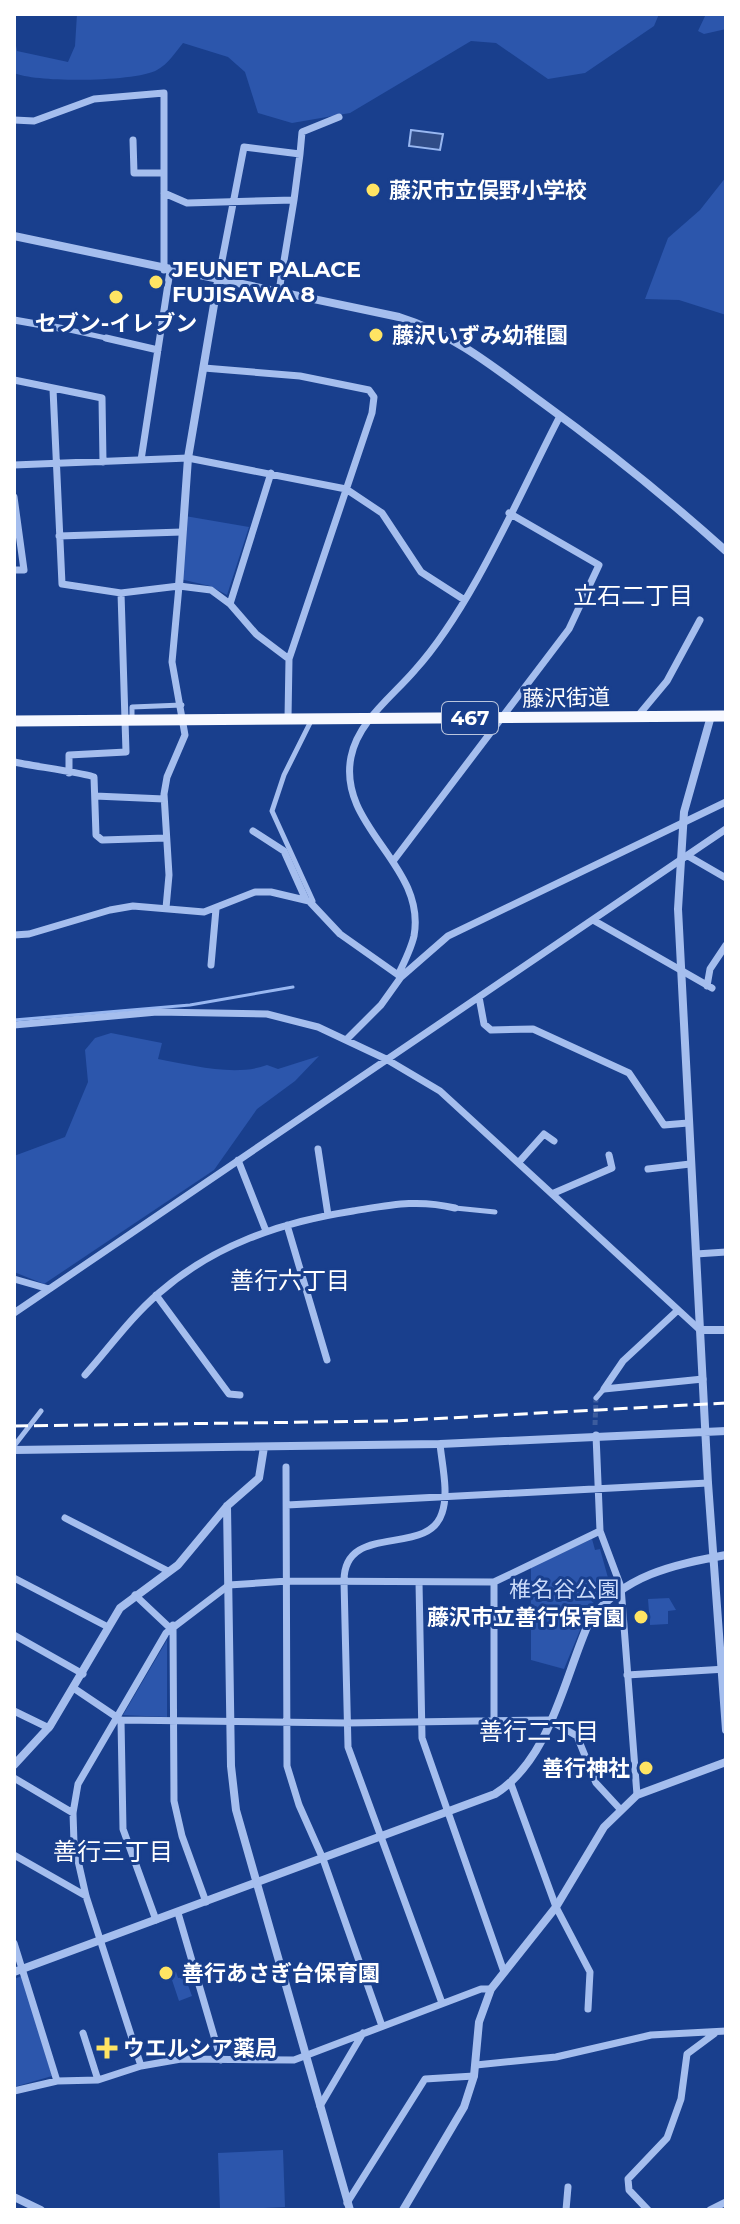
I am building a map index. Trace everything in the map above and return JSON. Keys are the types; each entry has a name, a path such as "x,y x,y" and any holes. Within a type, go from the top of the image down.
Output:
{"highway":[{"name":"藤沢街道","path":"129,720 726,716"},
{"name":"467","path":"14,721 129,720"}],"street":[{"path":"14,120 34,121 94,99 164,93 167,271 141,460"},
{"path":"279,291 302,132 339,117"},
{"path":"133,140 134,173 164,173"},
{"path":"166,908 169,875 164,799 167,777 185,735 172,662 188,458 218,281 244,147 300,154"},
{"path":"164,193 187,203 294,200"},
{"path":"14,236 167,271 399,317 436,331 506,373 661,492 726,551"},
{"path":"14,320 158,350"},
{"path":"204,368 300,376 372,392 372,413 289,659 288,718"},
{"path":"14,380 102,398 103,462"},
{"path":"53,389 62,584 121,593 179,586 211,590 230,604 256,634 289,659"},
{"path":"346,1040 381,1005 399,976 412,942 415,924 394,860 360,817 354,801 351,756 380,704 418,668 463,599 560,416"},
{"path":"14,465 188,458 346,489 382,513 421,572 463,599"},
{"path":"230,604 271,473"},
{"path":"14,497 24,570 14,570"},
{"path":"394,860 569,629 599,565 509,513"},
{"path":"59,536 182,532"},
{"path":"121,593 129,720"},
{"path":"637,717 667,681 700,620"},
{"path":"69,773 69,755 126,752 132,707 182,705"},
{"path":"711,716 684,812 681,836 680,970 708,1483 724,1669 726,1730"},
{"path":"312,718 284,775 272,811 314,906"},
{"path":"14,762 69,773 88,773 94,777 96,835 102,840 166,838"},
{"path":"95,796 164,799"},
{"path":"399,976 456,932 726,802"},
{"path":"14,1313 726,829"},
{"path":"253,831 284,851 306,900"},
{"path":"688,856 726,878"},
{"path":"14,935 29,934 133,906 188,912 216,909 255,892 271,892 306,900 340,934 399,976"},
{"path":"211,965 216,909"},
{"path":"593,920 709,987 710,969 726,945"},
{"path":"479,997 484,1024 491,1030 533,1029 629,1073 664,1125 688,1123"},
{"path":"14,1025 133,1013 252,1013 305,1021 386,1059 440,1091 700,1330 726,1330"},
{"path":"519,1162 544,1134 554,1141"},
{"path":"318,1149 328,1215"},
{"path":"554,1193 612,1168 609,1155"},
{"path":"238,1160 266,1231"},
{"path":"648,1169 690,1164"},
{"path":"85,1375 156,1295 218,1251 266,1231 328,1215 422,1200 455,1208 495,1212"},
{"path":"287,1225 327,1360"},
{"path":"696,1254 726,1252"},
{"path":"14,1279 49,1289"},
{"path":"156,1295 229,1394 240,1395"},
{"path":"596,1398 623,1361 678,1310"},
{"path":"604,1389 703,1379"},
{"path":"14,1448 41,1411"},
{"path":"595,1430 600,1531 621,1587 637,1795"},
{"path":"14,1448 440,1444 595,1430 726,1431"},
{"path":"440,1444 444,1499 438,1521 423,1534 365,1546 348,1562 344,1581 346,1723 354,1766 383,1836 442,2003"},
{"path":"14,1765 49,1728 75,1689 120,1608 187,1556 227,1506 259,1478 264,1447"},
{"path":"286,1467 288,1581 285,1722 292,1785 323,1859 382,2026"},
{"path":"287,1505 708,1483"},
{"path":"227,1506 230,1721 236,1810 348,2206"},
{"path":"65,1518 168,1571"},
{"path":"141,2066 86,1896 74,1843 73,1813 78,1784 172,1627 229,1585 288,1581 494,1582 600,1531"},
{"path":"14,1972 447,1813 511,1784 531,1761 590,1620 621,1587 647,1573 726,1555"},
{"path":"14,1578 108,1627"},
{"path":"419,1582 422,1738 503,1969"},
{"path":"494,1582 494,1720"},
{"path":"135,1595 172,1627 172,1722 177,1818 206,1902"},
{"path":"14,1635 83,1674"},
{"path":"627,1675 724,1669"},
{"path":"75,1689 119,1719 346,1723 549,1720 577,1736 596,1783 620,1809"},
{"path":"14,1711 49,1728"},
{"path":"119,1719 123,1829 156,1920"},
{"path":"403,2210 455,2127 474,2076 479,2022 491,1989 503,1969 556,1907 604,1827 637,1795 726,1762"},
{"path":"14,1778 73,1813"},
{"path":"511,1784 556,1907 590,1972 588,2009"},
{"path":"14,1855 86,1896"},
{"path":"178,1913 221,2060"},
{"path":"14,1943 57,2081"},
{"path":"14,2091 57,2081 98,2080 141,2066 181,2059 270,2062 306,2054 481,1989 491,1989"},
{"path":"476,2065 556,2057 651,2035 722,2032"},
{"path":"648,2210 629,2190 628,2179 667,2138 681,2099 687,2054 722,2032"},
{"path":"83,2033 98,2080"},
{"path":"320,2106 363,2033"},
{"path":"348,2206 425,2079 474,2076"},
{"path":"566,2210 568,2187"},
{"path":"14,2197 41,2210"},
{"path":"710,2210 726,2202"}],"green space":[{"path":"77,14 659,14 654,26 585,73 548,79 496,43 471,41 350,113 292,123 258,113 245,72 228,57 183,43 165,65 146,74 64,80 14,73 14,35 17,51 68,62 75,46"},
{"path":"706,14 726,14 726,29 704,34 698,31"},
{"path":"726,177 726,315 679,300 645,299 668,238 700,210"},
{"path":"185,516 249,527 227,595 210,586 180,579"},
{"path":"111,1033 162,1043 158,1059 213,1069 241,1070 267,1065 278,1069 319,1056 295,1081 257,1109 214,1170 44,1284 14,1272 14,1156 65,1137 88,1082 85,1050 95,1038"},
{"name":"椎名谷公園","path":"592,1539 595,1550 600,1549 610,1585 590,1606 564,1669 531,1660 531,1567"},
{"path":"669,1598 676,1610 668,1611 668,1624 650,1625 648,1599"},
{"path":"167,1640 167,1717 123,1715"},
{"path":"176,1972 178,1978 185,1977 192,1996 179,2001 170,1974"},
{"path":"22,1976 52,2076 14,2087 14,1979"},
{"path":"283,2150 285,2207 220,2210 218,2153"}],"shaded area":[{"path":"411,130 443,134 440,150 409,146"}],"waterway":[{"path":"14,1020 190,1005 293,987"}],"tunnel":[{"path":"595,1425 596,1398"}],"railway":[{"path":"14,1426 392,1421 726,1403"}],"place":[{"name":"藤沢市立俣野小学校","path":"373,190"},
{"name":"JEUNET PALACE FUJISAWA 8","path":"156,282"},
{"name":"セブン-イレブン","path":"116,297"},
{"name":"藤沢いずみ幼稚園","path":"376,335"},
{"name":"藤沢市立善行保育園","path":"641,1617"},
{"name":"善行神社","path":"646,1768"},
{"name":"善行あさぎ台保育園","path":"166,1973"},
{"name":"ウエルシア薬局","path":"107,2048"}],"district":[{"name":"立石二丁目","path":"633,595"},
{"name":"善行六丁目","path":"290,1280"},
{"name":"善行二丁目","path":"539,1731"},
{"name":"善行三丁目","path":"113,1851"}]}
